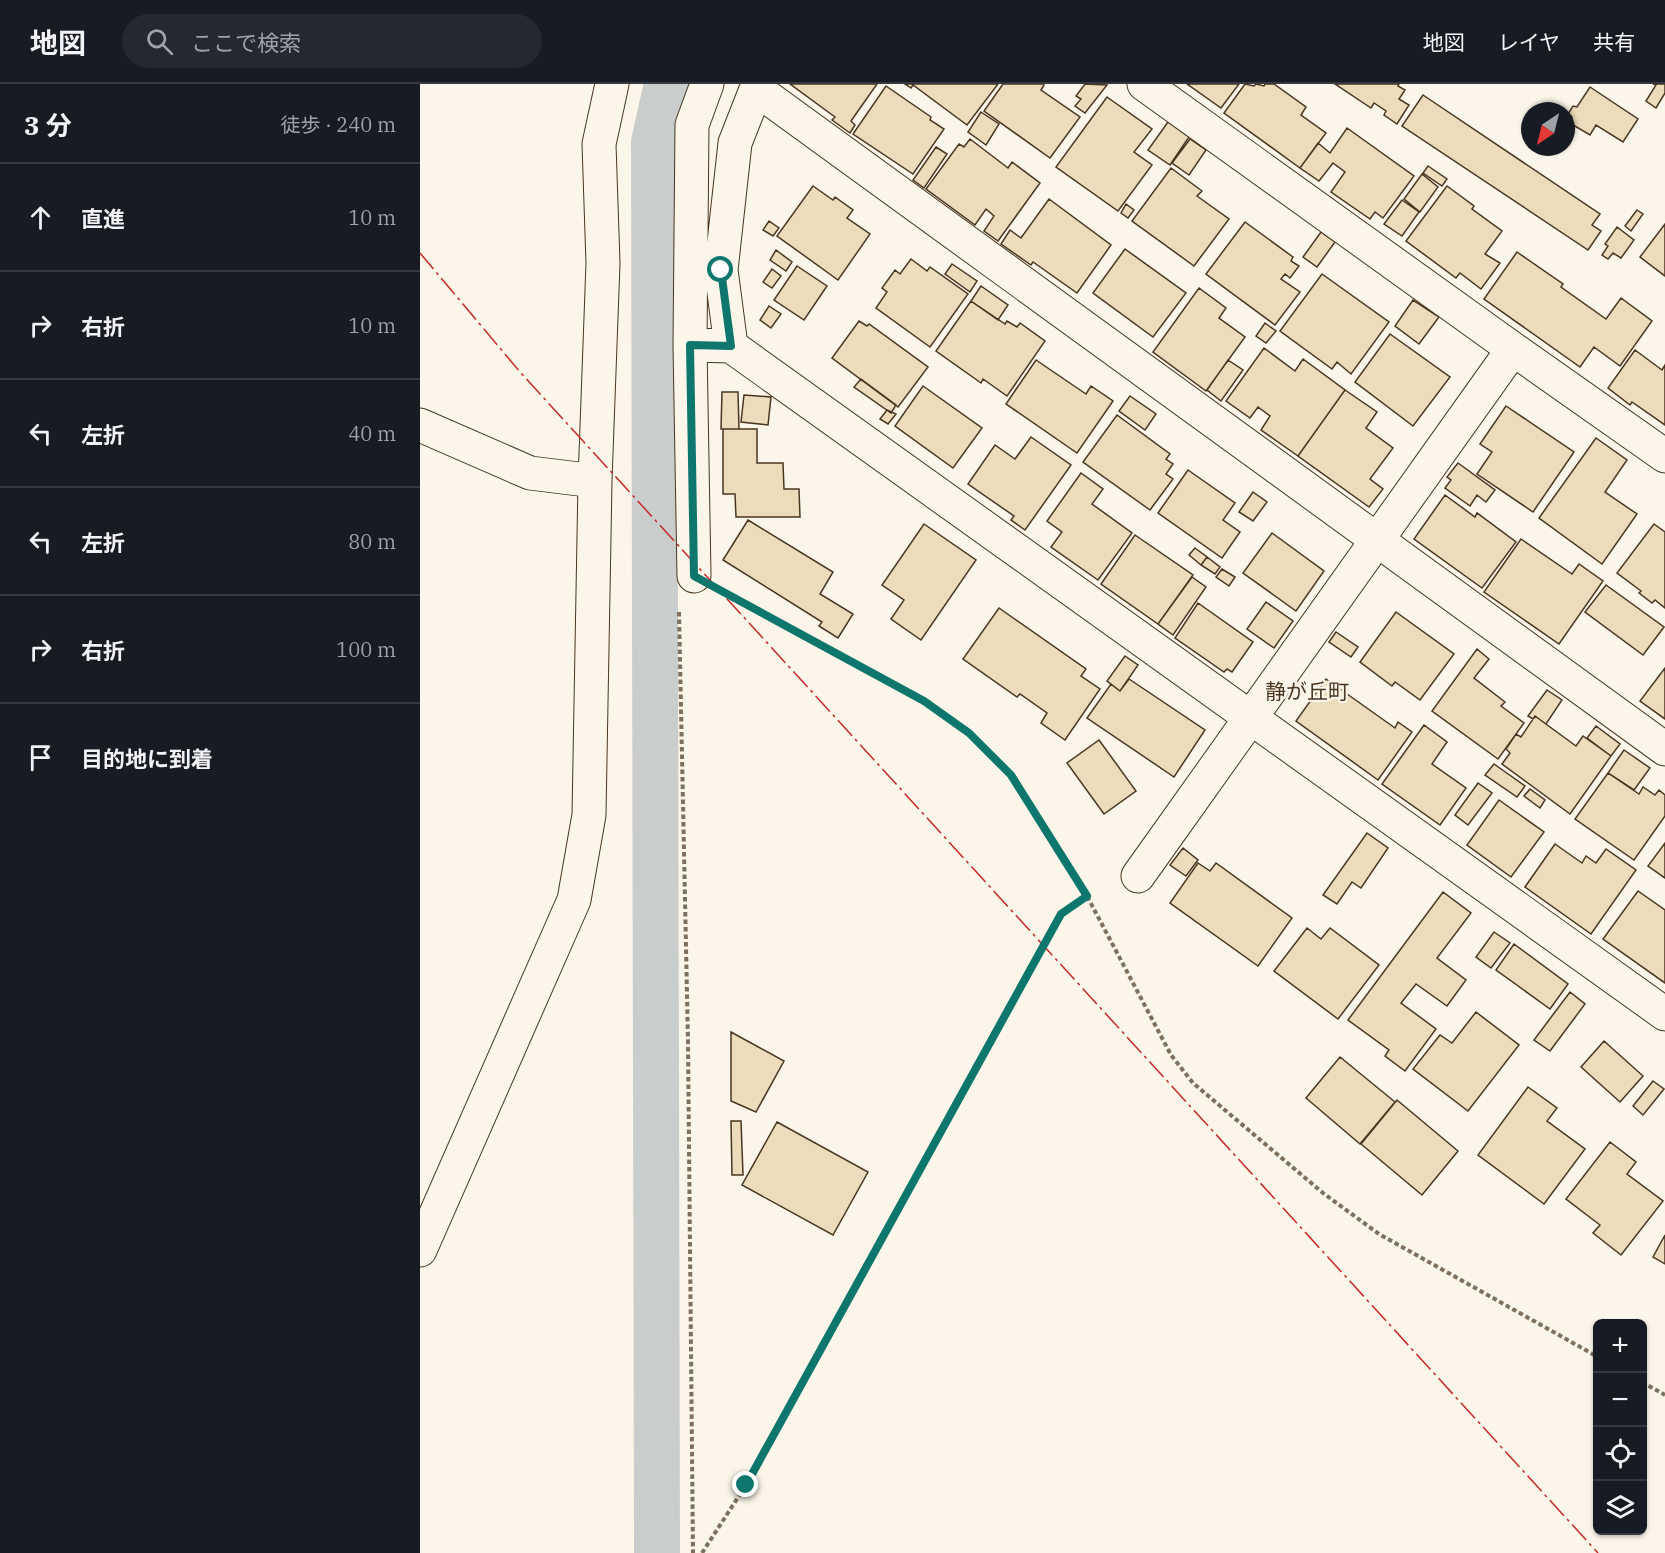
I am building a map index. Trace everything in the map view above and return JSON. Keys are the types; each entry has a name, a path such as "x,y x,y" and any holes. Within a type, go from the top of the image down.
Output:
{"street":[{"path":"420,1250 573,900 589,815 595,481 603,263 599,144 612,84"},
{"path":"694,576 690,345 692,125 707,84"},
{"path":"1144,84 1665,456"},
{"path":"731,346 721,270 735,143 757,88 1665,748"},
{"path":"690,345 731,346 1665,1014"},
{"path":"1138,876 1513,349"},
{"path":"420,425 530,473 595,481"}],"path":[{"path":"693,1553 688,1042 678,590 694,576 924,701 969,733 1011,775 1087,896 1171,1055 1193,1083 1323,1193 1379,1234 1593,1354"},
{"path":"702,1553 746,1485 1061,914 1087,896"},
{"path":"1647,1385 1665,1395"}],"building":[{"path":"790,84 877,84 851,121 855,125 850,133 832,120 835,117"},
{"path":"905,84 998,84 967,125 913,85 911,88"},
{"path":"1003,84 1043,84 1041,90 1080,117 1050,158 984,111"},
{"path":"1085,84 1107,85 1085,113 1075,106 1081,99 1076,96"},
{"path":"1187,84 1239,84 1221,108"},
{"path":"1245,84 1264,86 1274,84 1306,107 1301,115 1326,133 1300,168 1224,113"},
{"path":"1335,84 1399,84 1398,86 1405,90 1399,99 1409,105 1397,124 1384,115 1386,111 1374,103 1371,108"},
{"path":"1653,84 1665,84 1665,93 1656,108 1646,101 1656,85"},
{"path":"886,86 931,117 930,120 944,129 913,174 853,134"},
{"path":"1590,87 1638,119 1623,142 1596,125 1590,135 1575,126 1575,106 1577,107"},
{"path":"1423,95 1600,214 1592,225 1601,231 1588,250 1402,126"},
{"path":"1107,97 1152,129 1134,152 1152,165 1118,211 1056,167"},
{"path":"981,112 999,124 986,145 968,132"},
{"path":"1168,122 1189,137 1170,165 1148,150"},
{"path":"1347,128 1414,176 1383,218 1375,212 1370,219 1331,192 1345,172 1333,163 1319,181 1300,168 1318,143 1330,153"},
{"path":"970,139 1008,168 1012,162 1040,183 998,241 984,231 994,216 986,209 975,225 926,189 959,144 964,147"},
{"path":"1190,139 1206,150 1189,175 1172,163"},
{"path":"936,147 947,154 924,188 913,180"},
{"path":"1428,166 1447,179 1442,186 1423,173"},
{"path":"1171,168 1202,191 1197,196 1229,219 1194,266 1132,221"},
{"path":"1422,174 1438,187 1420,212 1404,199"},
{"path":"813,186 833,200 835,197 853,210 847,218 870,234 838,280 777,236"},
{"path":"1447,186 1474,206 1472,209 1502,231 1485,254 1500,263 1481,289 1460,273 1456,278 1406,241"},
{"path":"1049,199 1111,245 1077,293 1033,262 1031,265 1001,244 1010,230 1021,238"},
{"path":"1402,200 1419,212 1402,236 1384,224"},
{"path":"1126,204 1134,210 1128,218 1121,213"},
{"path":"1637,210 1643,214 1631,231 1625,226"},
{"path":"769,221 779,228 773,236 763,230"},
{"path":"1245,222 1293,257 1291,261 1299,266 1290,278 1285,274 1281,279 1300,292 1275,325 1206,274"},
{"path":"1665,224 1665,276 1640,257"},
{"path":"1617,227 1634,240 1621,258 1613,253 1608,259 1602,255 1608,246 1605,244"},
{"path":"1321,232 1335,242 1317,267 1303,257"},
{"path":"1125,249 1186,293 1153,337 1093,293"},
{"path":"776,250 792,262 786,271 770,260"},
{"path":"1517,252 1563,284 1561,287 1606,319 1621,298 1652,321 1620,366 1594,347 1580,367 1484,299"},
{"path":"911,259 927,271 930,267 968,294 930,347 876,308 887,292 882,288 895,270 900,274"},
{"path":"952,264 977,281 970,292 945,274"},
{"path":"797,266 827,286 804,320 774,300"},
{"path":"772,269 781,276 772,288 763,282"},
{"path":"1322,274 1389,322 1351,374 1337,362 1332,369 1280,331"},
{"path":"981,286 1008,305 998,320 971,301"},
{"path":"1199,288 1226,308 1219,318 1245,337 1206,391 1153,352"},
{"path":"1413,300 1439,317 1419,344 1395,326"},
{"path":"971,301 1005,324 1007,321 1017,327 1020,323 1045,341 1007,396 983,379 981,383 936,351"},
{"path":"769,306 781,314 771,328 760,320"},
{"path":"859,321 867,326 869,324 928,367 898,407 832,358"},
{"path":"1265,323 1276,331 1266,343 1256,336"},
{"path":"1390,334 1450,377 1413,426 1355,382"},
{"path":"1264,348 1295,371 1303,359 1345,390 1298,456 1261,430 1270,416 1258,407 1250,418 1226,401"},
{"path":"1635,350 1662,370 1665,365 1665,425 1632,402 1630,405 1608,388"},
{"path":"1036,360 1086,394 1091,386 1113,401 1077,453 1006,404"},
{"path":"1228,360 1243,370 1221,401 1207,390"},
{"path":"861,379 896,405 891,413 854,387"},
{"path":"923,386 982,428 953,468 895,426"},
{"path":"1345,390 1377,412 1366,428 1393,448 1370,479 1383,489 1369,507 1298,456"},
{"path":"722,392 738,392 739,429 721,429"},
{"path":"744,395 771,397 768,425 741,422"},
{"path":"1130,396 1156,414 1145,430 1119,411"},
{"path":"1506,406 1574,452 1533,512 1477,474 1492,452 1480,444"},
{"path":"887,410 896,414 888,424 880,419"},
{"path":"1117,415 1170,454 1166,459 1173,464 1166,474 1173,479 1150,510 1083,462"},
{"path":"723,429 757,429 757,463 783,463 784,489 799,489 800,517 736,517 735,494 723,494"},
{"path":"1031,437 1071,465 1025,530 1011,520 1014,516 968,484 995,445 1015,459"},
{"path":"1596,438 1627,460 1605,492 1637,514 1602,564 1539,518"},
{"path":"1458,463 1495,490 1486,502 1477,495 1470,506 1445,488 1451,480 1447,477"},
{"path":"1188,470 1235,503 1223,520 1240,532 1222,558 1158,513"},
{"path":"1081,473 1103,489 1092,504 1132,533 1098,580 1051,547 1062,532 1047,521"},
{"path":"1253,492 1267,502 1253,521 1239,512"},
{"path":"1445,495 1475,517 1477,513 1516,542 1482,588 1414,539"},
{"path":"748,520 833,572 820,594 853,614 838,638 819,626 822,622 723,560"},
{"path":"924,524 976,560 921,640 891,619 904,600 882,585"},
{"path":"1654,524 1665,532 1665,608 1655,600 1652,603 1639,593 1641,591 1617,573"},
{"path":"1272,533 1324,571 1296,611 1243,573"},
{"path":"1135,535 1193,575 1158,624 1101,584"},
{"path":"1521,539 1572,574 1579,564 1603,581 1559,644 1484,592"},
{"path":"1195,548 1207,557 1201,565 1189,555"},
{"path":"1207,557 1220,567 1215,574 1201,565"},
{"path":"1222,569 1235,577 1229,586 1216,577"},
{"path":"1192,577 1206,587 1173,635 1158,624"},
{"path":"1606,585 1664,627 1643,655 1585,612"},
{"path":"1266,602 1293,621 1274,648 1247,629"},
{"path":"1198,603 1253,642 1232,672 1227,669 1224,672 1175,638"},
{"path":"999,608 1086,669 1081,676 1100,689 1065,740 1041,723 1047,713 1020,694 1017,697 963,659"},
{"path":"1396,612 1454,654 1420,700 1395,682 1392,686 1360,662"},
{"path":"1336,632 1358,647 1351,657 1329,642"},
{"path":"1477,649 1489,659 1474,678 1505,702 1501,706 1524,723 1498,759 1432,711"},
{"path":"1125,656 1138,665 1120,691 1107,681"},
{"path":"1665,668 1665,719 1640,701"},
{"path":"1129,679 1205,730 1174,777 1087,718 1111,684 1120,691"},
{"path":"1326,679 1395,728 1398,722 1412,732 1378,780 1296,721"},
{"path":"1547,690 1562,700 1546,724 1535,716 1533,719 1528,716"},
{"path":"1535,716 1576,746 1583,736 1611,756 1570,814 1502,764 1510,753 1506,749 1516,734 1521,737"},
{"path":"1424,725 1447,742 1432,764 1466,788 1440,825 1382,784"},
{"path":"1596,726 1620,744 1611,756 1587,738"},
{"path":"1099,740 1136,791 1104,814 1067,763"},
{"path":"1624,750 1650,768 1634,790 1608,773"},
{"path":"1494,764 1525,786 1517,797 1485,775"},
{"path":"1608,773 1639,794 1643,787 1655,795 1659,790 1665,795 1665,816 1634,860 1575,819"},
{"path":"1478,783 1492,793 1468,825 1455,815"},
{"path":"1530,789 1545,800 1540,808 1524,796"},
{"path":"1499,800 1544,832 1511,877 1467,845"},
{"path":"1367,833 1388,848 1361,888 1352,882 1337,904 1323,895"},
{"path":"1665,843 1665,878 1648,866"},
{"path":"1555,844 1582,863 1586,856 1596,863 1606,849 1636,870 1591,934 1525,887"},
{"path":"1183,848 1198,860 1186,876 1170,865"},
{"path":"1198,863 1210,871 1216,863 1292,918 1258,966 1170,903"},
{"path":"1638,891 1665,910 1665,983 1603,939"},
{"path":"1443,892 1471,913 1437,958 1466,980 1447,1006 1416,984 1401,1003 1436,1029 1405,1071 1385,1056 1389,1050 1348,1020"},
{"path":"1307,928 1321,939 1330,928 1379,965 1338,1019 1274,971"},
{"path":"1494,932 1510,943 1491,968 1476,957"},
{"path":"1514,944 1568,984 1550,1009 1496,970"},
{"path":"1570,992 1585,1004 1550,1051 1534,1040"},
{"path":"1476,1012 1519,1045 1468,1111 1413,1069 1440,1035 1452,1043"},
{"path":"731,1032 784,1061 756,1112 731,1101"},
{"path":"1604,1041 1643,1076 1620,1102 1581,1067"},
{"path":"1340,1057 1395,1102 1360,1144 1306,1098"},
{"path":"1653,1081 1664,1089 1643,1115 1633,1106"},
{"path":"1528,1087 1557,1108 1547,1121 1585,1149 1544,1204 1478,1155"},
{"path":"1397,1100 1458,1151 1422,1195 1361,1144"},
{"path":"731,1121 741,1121 743,1175 732,1175"},
{"path":"777,1122 868,1172 833,1235 742,1185"},
{"path":"1610,1142 1636,1162 1627,1174 1663,1201 1621,1255 1593,1233 1600,1225 1566,1199"},
{"path":"1665,1235 1665,1264 1653,1257"}],"waterway":[{"path":"657,1553 654,142 667,84"}],"power":[{"path":"420,253 520,372 1598,1553"}],"district":[{"name":"静が丘町","path":"1307,691"}],"route":[{"path":"721,270 731,346 690,345 694,576 924,701 969,733 1011,775 1087,896 1061,914 746,1485"}]}
